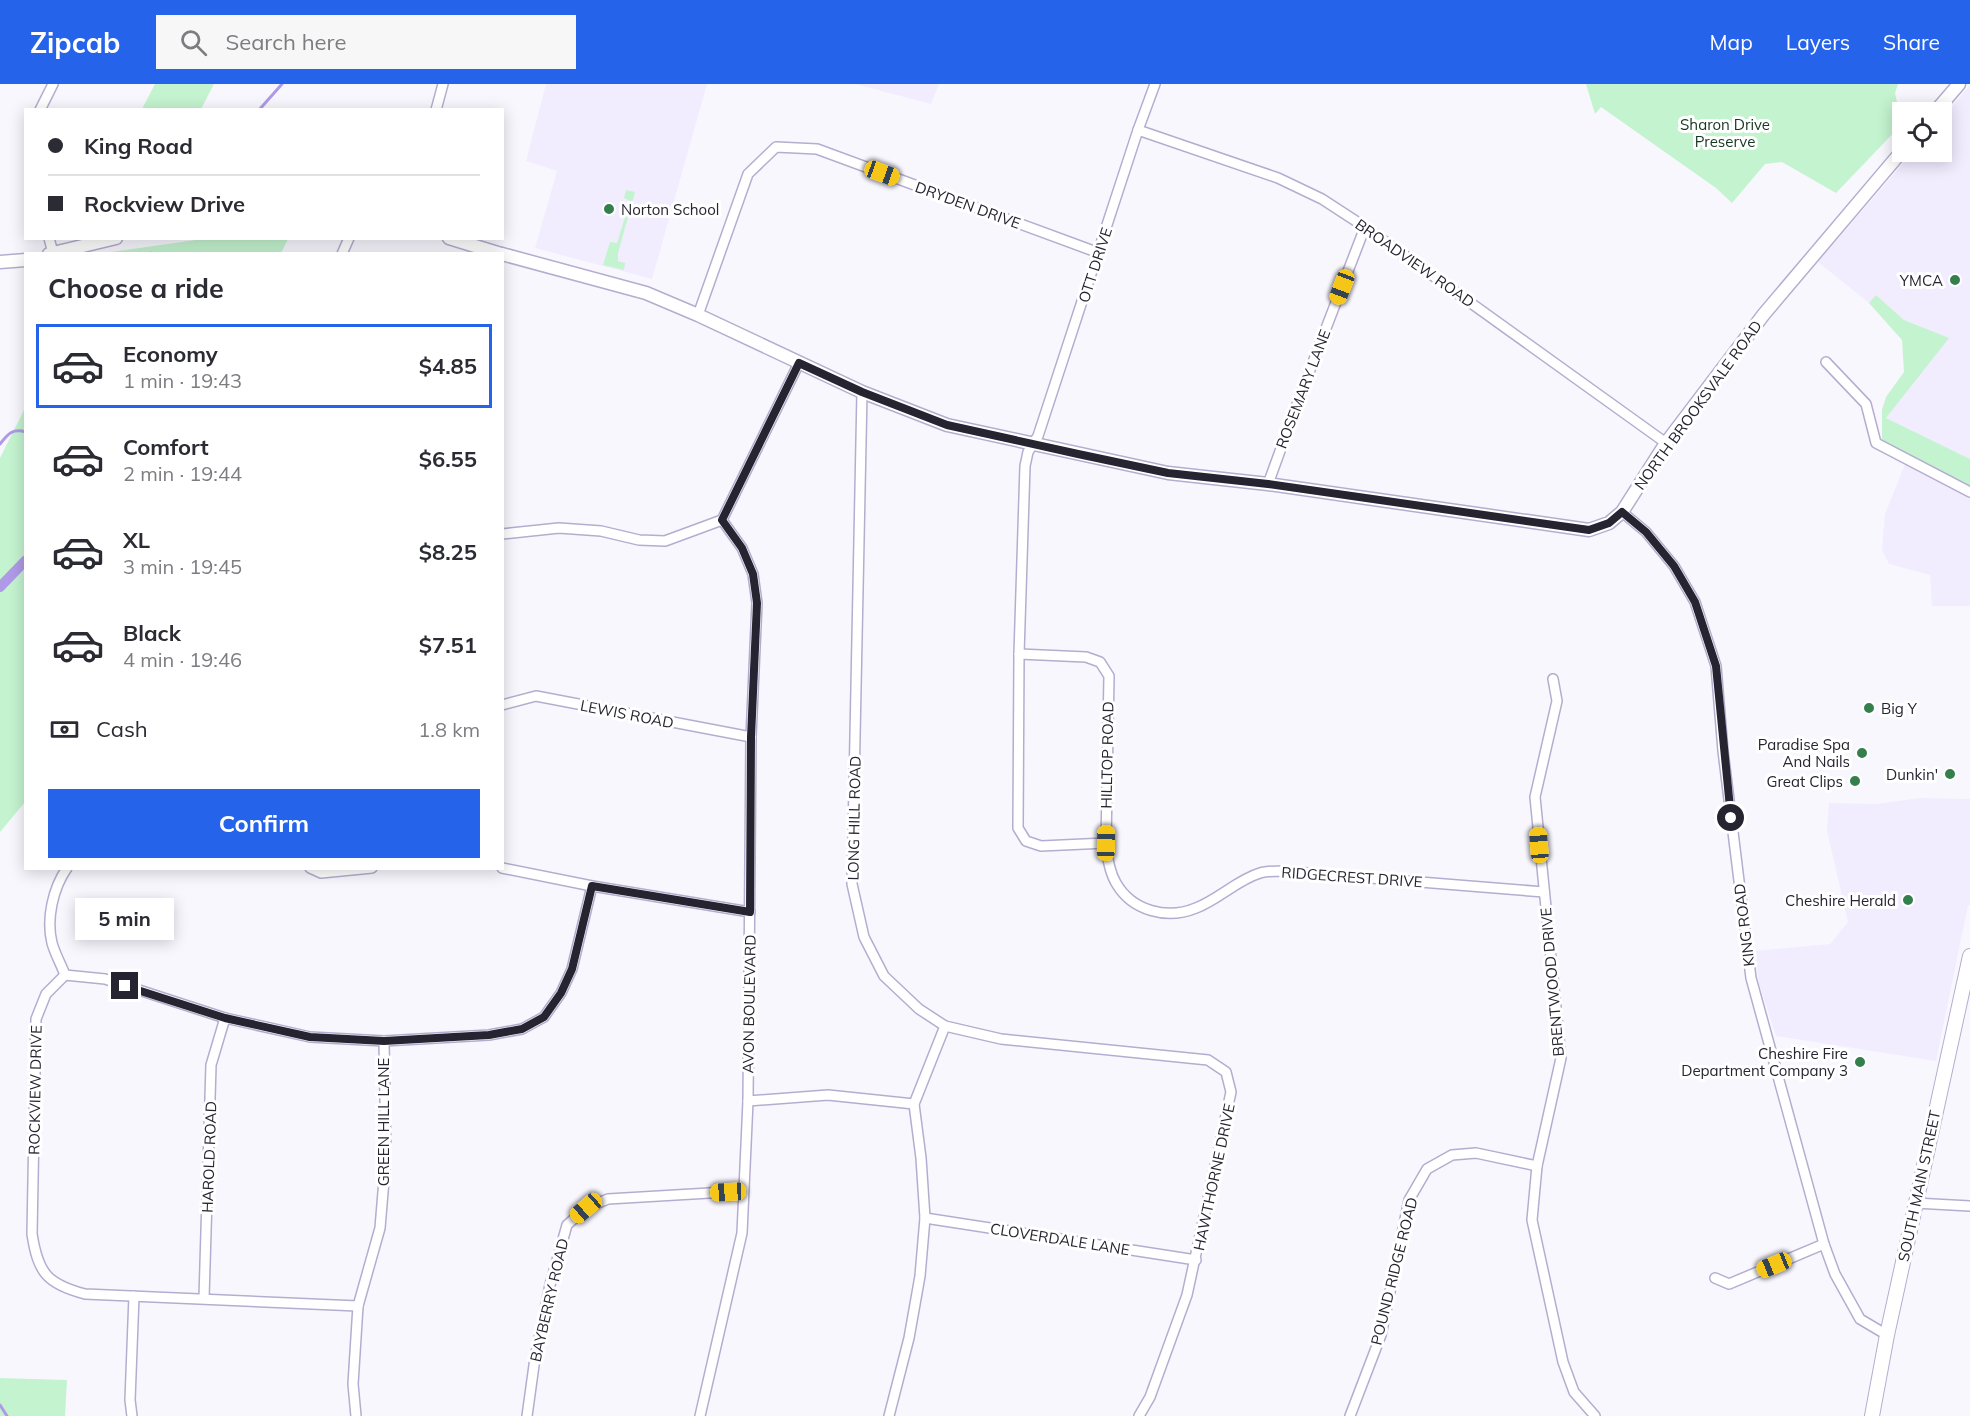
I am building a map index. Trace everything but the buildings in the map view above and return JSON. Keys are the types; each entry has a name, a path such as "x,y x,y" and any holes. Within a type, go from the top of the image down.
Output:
{"highway":[{"name":"SOUTH MAIN STREET","path":"1872,1416 1915,1203 1970,956"}],"main road":[{"path":"1944,102 1959,84"},
{"name":"NORTH BROOKSVALE ROAD","path":"504,255 646,293 862,392 947,425 1168,473 1268,484 1589,530 1609,523 1622,512 1666,443 1764,314 1893,162"},
{"path":"55,252 107,240"},
{"name":"NORTH BROOKSVALE ROAD","path":"456,240 495,252"},
{"path":"0,262 24,260"}],"street":[{"path":"41,108 53,84"},
{"path":"436,108 443,84"},
{"name":"OTT DRIVE","path":"1033,444 1038,436 1099,253 1137,130 1155,84"},
{"name":"BROADVIEW ROAD","path":"1137,130 1278,178 1322,199 1365,227 1666,443"},
{"name":"DRYDEN DRIVE","path":"698,315 748,174 776,147 817,149 1099,253"},
{"name":"ROSEMARY LANE","path":"1268,484 1365,227"},
{"path":"1826,362 1866,404 1876,443 1970,492"},
{"path":"504,534 559,528 601,531 639,540 665,541 722,520 799,363"},
{"name":"LONG HILL ROAD","path":"862,392 852,884 864,937 884,976 919,1009 945,1026"},
{"path":"1033,444 1028,452 1025,466 1019,654 1018,828 1026,841 1041,846 1106,843"},
{"name":"KING ROAD","path":"1622,512 1646,532 1674,566 1695,602 1716,666 1751,978 1824,1244 1835,1274 1860,1319 1887,1335"},
{"name":"AVON BOULEVARD","path":"700,1416 742,1233 748,1101 751,737 757,603 753,574 742,548 722,520"},
{"name":"HILLTOP ROAD","path":"1019,654 1086,657 1100,662 1109,676 1106,843"},
{"name":"BRENTWOOD DRIVE","path":"1553,679 1557,701 1535,797 1561,1058 1537,1166 1532,1220 1563,1362 1574,1392 1595,1416"},
{"name":"LEWIS ROAD","path":"504,704 536,696 751,737"},
{"name":"RIDGECREST DRIVE","path":"1106,843 1108,863 1115,882 1126,898 1143,908 1161,913 1181,914 1190,911 1262,872 1283,871 1544,892"},
{"path":"504,868 592,886 750,912"},
{"path":"66,870 60,879 51,908 52,941 65,975 105,979 225,1018 310,1037 384,1041 500,1033 522,1029 544,1017 561,993 572,969 592,886"},
{"path":"314,870 321,873 352,870"},
{"name":"ROCKVIEW DRIVE","path":"65,975 46,994 36,1019 32,1234 36,1256 45,1274 62,1288 85,1294 358,1306"},
{"name":"HAROLD ROAD","path":"204,1298 211,1065 225,1018"},
{"path":"889,1416 909,1338 920,1276 925,1218 914,1104 945,1026"},
{"name":"HAWTHORNE DRIVE","path":"945,1026 1001,1039 1208,1060 1226,1071 1232,1092 1196,1260 1187,1295 1150,1397 1138,1416"},
{"name":"GREEN HILL LANE","path":"356,1416 352,1384 358,1306 380,1228 386,1156 384,1041"},
{"path":"748,1101 828,1095 914,1104"},
{"name":"POUND RIDGE ROAD","path":"1350,1416 1381,1335 1409,1200 1427,1169 1452,1155 1476,1153 1537,1166"},
{"name":"BAYBERRY ROAD","path":"527,1416 537,1348 550,1285 567,1226 586,1208 608,1199 743,1191"},
{"path":"1915,1203 1970,1206"},
{"name":"CLOVERDALE LANE","path":"925,1218 1196,1260"},
{"path":"1715,1278 1729,1284 1824,1244"},
{"path":"132,1416 130,1400 134,1296"}],"shaded area":[{"name":"Norton School","path":"546,84 707,84 652,279 535,248 557,171 526,161"},
{"path":"855,84 939,84 931,104"},
{"path":"1970,85 1970,459 1886,418 1948,338 1904,320 1876,295 1869,303 1818,262 1904,162 1952,162 1952,106"},
{"path":"1905,464 1970,497 1970,606 1932,606 1930,575 1889,564 1882,550 1885,514"},
{"path":"1920,798 1970,799 1970,905 1968,905 1936,1061 1776,1036 1759,984 1754,951 1830,944 1848,922 1827,831 1829,803 1876,804"}],"green space":[{"path":"155,84 214,84 202,108 143,108"},
{"name":"Sharon Drive Preserve","path":"1586,84 1898,84 1895,93 1897,102 1892,102 1892,134 1836,193 1782,162 1765,164 1732,203 1716,188 1601,107 1595,114"},
{"path":"626,190 635,192 618,253 618,261 625,263 624,270 603,265 610,242 617,243 630,201 624,198"},
{"path":"196,240 288,240 282,252 111,252"},
{"path":"1876,295 1904,320 1949,338 1886,418 1970,459 1970,489 1882,441 1882,410 1886,397 1904,372 1902,340 1869,303"},
{"path":"24,410 24,803 0,832 0,458"},
{"path":"0,1378 67,1380 65,1416 0,1416"}],"waterway":[{"path":"261,108 282,84"},
{"path":"0,444 11,433 24,432"},
{"path":"0,587 24,562"},
{"path":"0,1405 7,1416"}],"place":[{"name":"Norton School","path":"609,209"},
{"name":"YMCA","path":"1955,280"},
{"name":"Big Y","path":"1869,708"},
{"name":"Paradise Spa And Nails","path":"1862,753"},
{"name":"Dunkin'","path":"1950,774"},
{"name":"Great Clips","path":"1855,781"},
{"name":"Cheshire Herald","path":"1908,900"},
{"name":"Cheshire Fire Department Company 3","path":"1860,1062"}],"route":[{"path":"125,986 225,1018 310,1037 384,1041 489,1035 522,1029 544,1017 561,993 572,969 592,886 750,912 751,737 757,603 753,574 742,548 722,520 799,363 862,392 947,425 1168,473 1268,484 1589,530 1609,523 1622,512 1646,532 1674,566 1695,602 1716,666 1731,818"}]}
